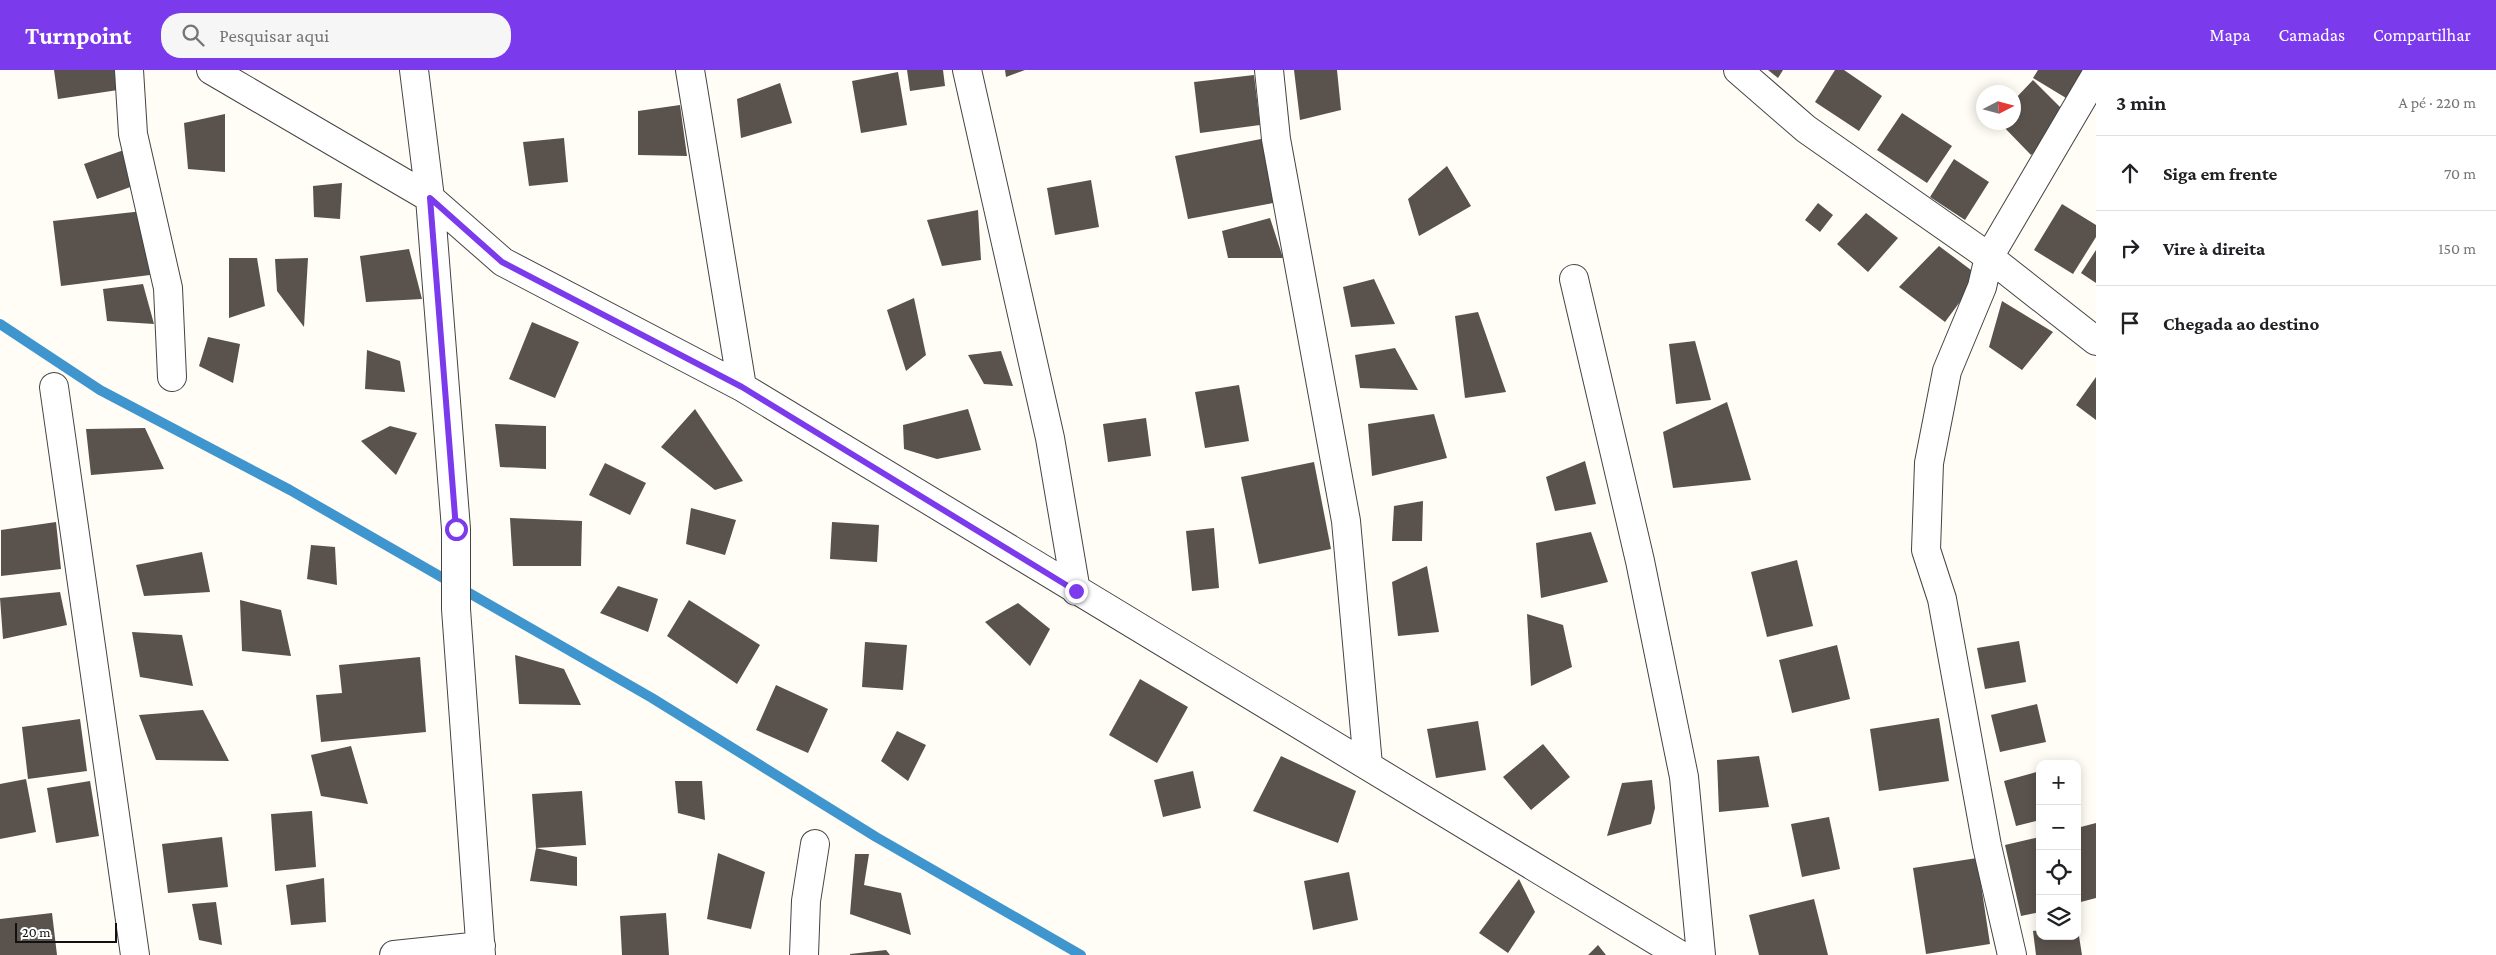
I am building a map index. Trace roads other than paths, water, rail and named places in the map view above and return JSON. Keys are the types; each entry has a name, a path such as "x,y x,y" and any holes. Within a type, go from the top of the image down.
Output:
{"street":[{"path":"129,70 133,134 168,288 172,377"},
{"path":"211,70 430,198 502,262 742,387 1076,591 1368,764 1680,955"},
{"path":"394,955 481,950 456,609 456,529 430,198 414,70"},
{"path":"690,70 742,387"},
{"path":"967,70 1050,438 1076,591"},
{"path":"1268,70 1276,139 1346,520 1368,764"},
{"path":"1738,70 1806,129 1989,257 2096,340"},
{"path":"2012,955 1987,846 1942,599 1926,550 1929,463 1947,372 1982,288 1989,257 2096,75"},
{"path":"1574,279 1640,562 1684,778 1701,955"},
{"path":"54,387 135,955"},
{"path":"804,955 806,901 814,844"}],"waterway":[{"path":"0,324 100,390 290,490 652,698 876,837 1081,955"}]}
